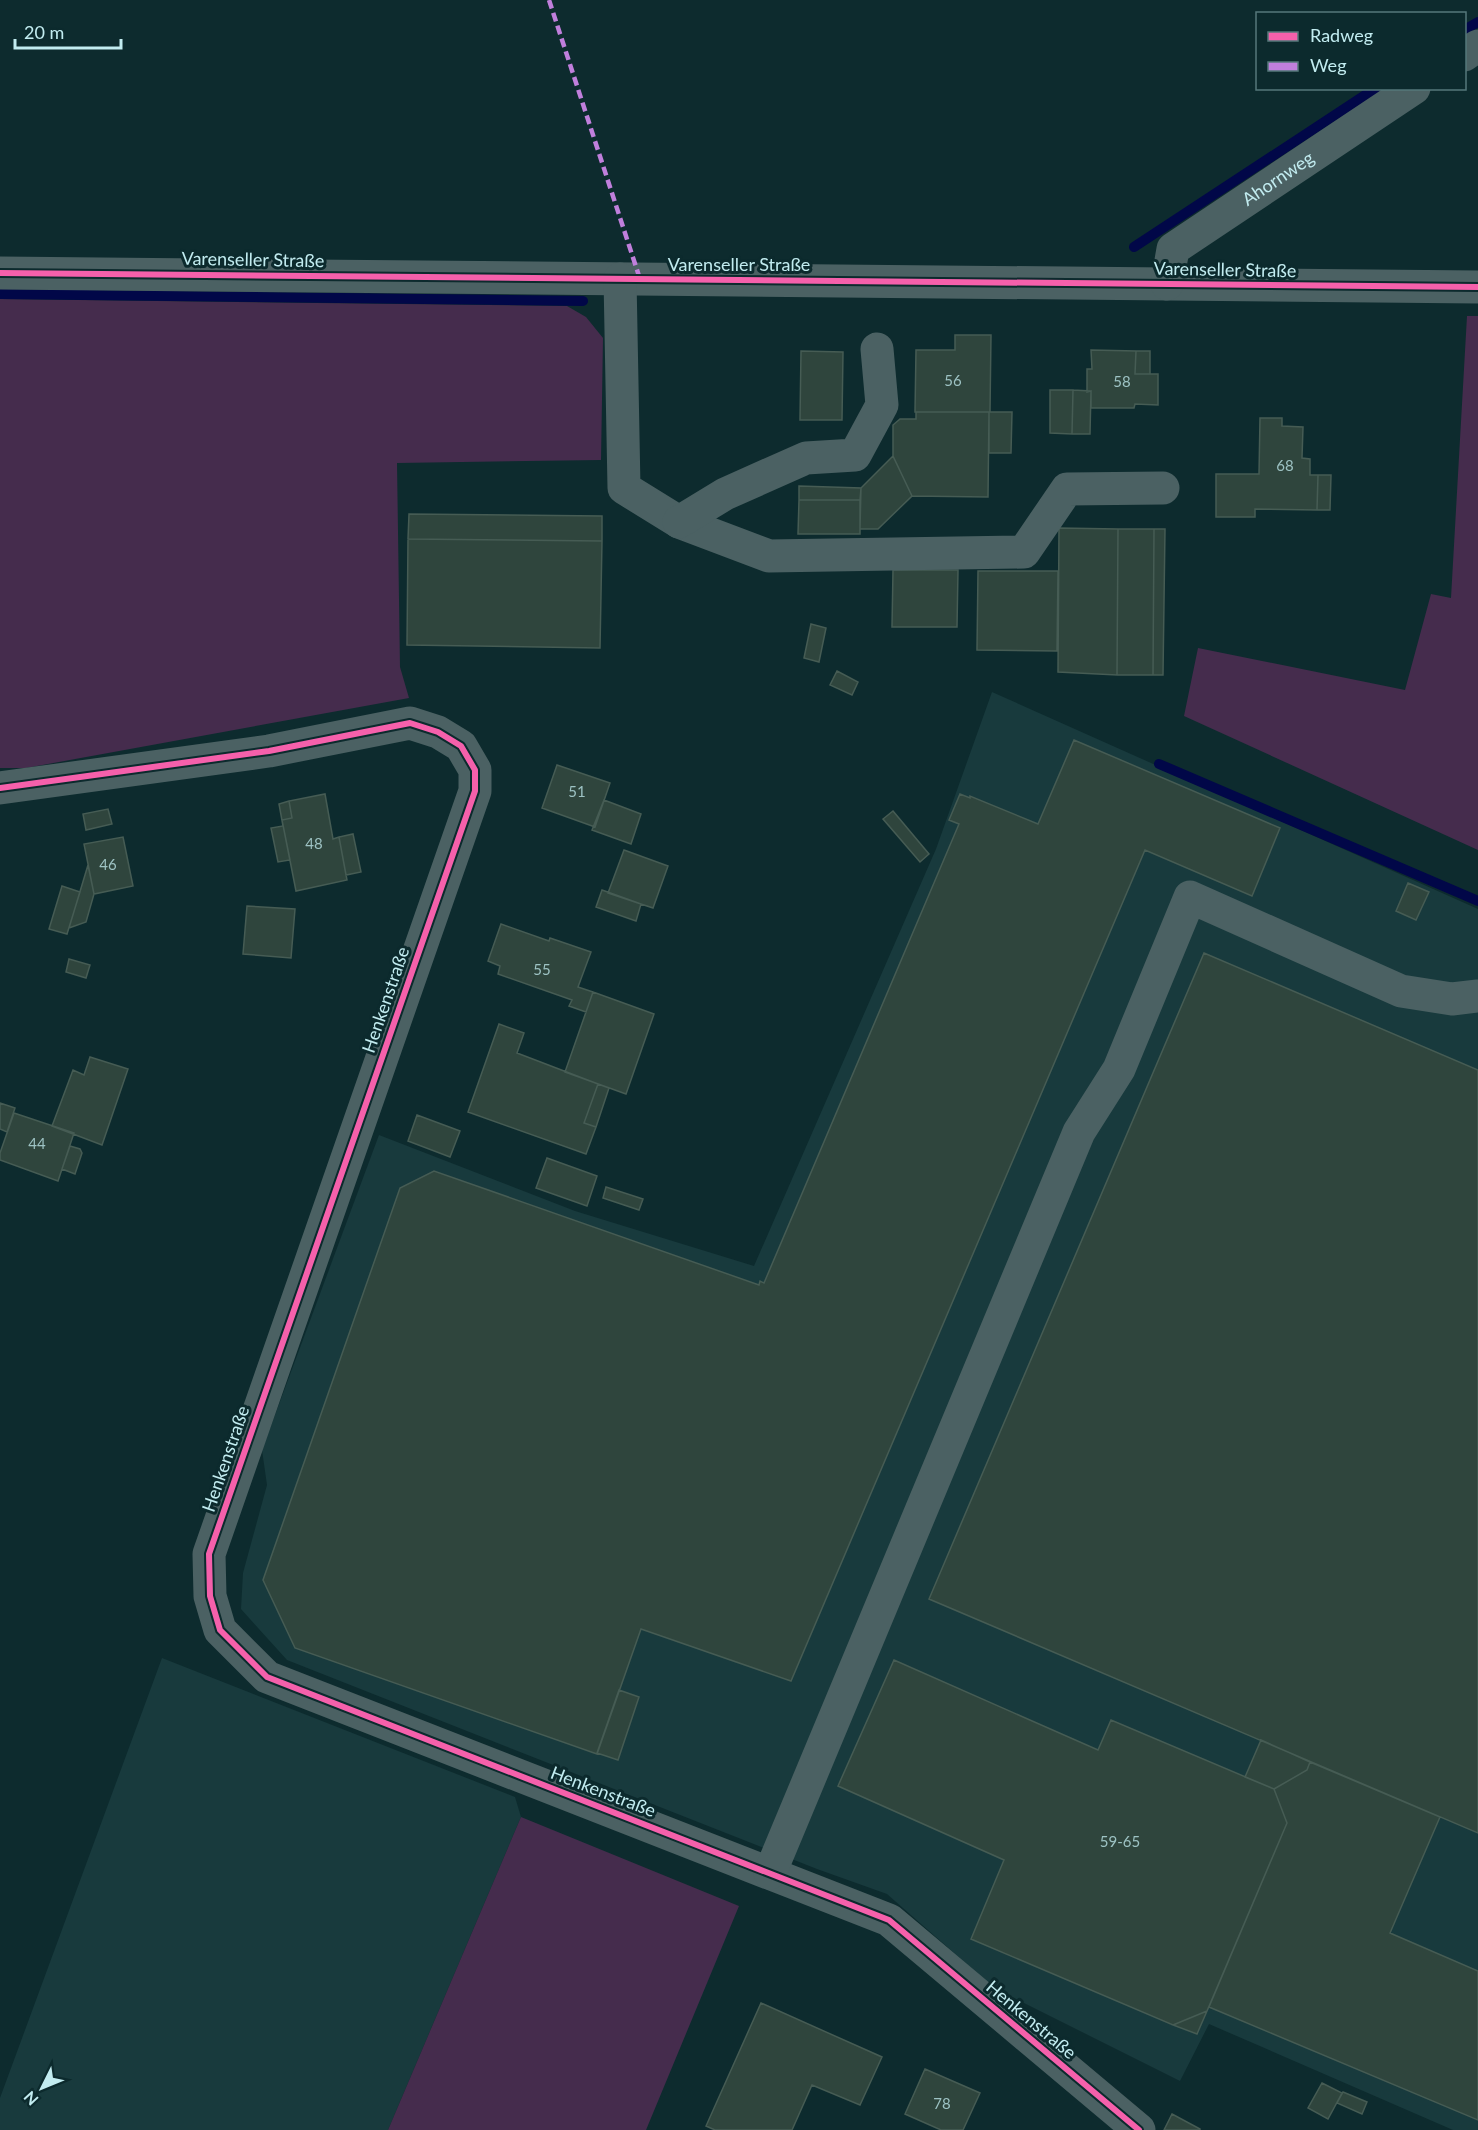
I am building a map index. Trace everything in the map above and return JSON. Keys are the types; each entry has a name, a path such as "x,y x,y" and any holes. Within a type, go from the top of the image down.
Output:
{"street":[{"name":"Ahornweg","path":"1167,284 1173,249 1411,90"},
{"name":"Varenseller Straße","path":"0,273 1478,287"},
{"path":"620,279 624,488 679,522 769,555 1024,552 1067,489 1163,488"},
{"path":"679,522 725,494 806,458 855,455 882,405 877,349"},
{"name":"Henkenstraße","path":"0,788 269,750 410,723 438,732 461,746 475,770 475,791 209,1554 210,1596 220,1630 267,1677 889,1920 1139,2130"},
{"path":"770,1873 1079,1132 1119,1069 1190,897 1401,991 1452,999 1478,996"}],"shaded area":[{"path":"0,299 567,306 586,317 603,338 601,460 397,463 400,667 409,698 26,768 0,768"},
{"path":"1467,316 1478,316 1478,850 1184,716 1198,648 1405,690 1431,594 1451,598"},
{"path":"992,692 1478,909 1478,2130 1453,2130 1209,2024 1180,2081 994,1988 887,1894 817,1869 287,1660 241,1609 243,1573 267,1485 262,1450 379,1135 575,1211 754,1266 936,849"},
{"path":"162,1658 515,1797 521,1817 388,2130 0,2130 0,2098"},
{"path":"521,1817 739,1906 646,2130 388,2130"}],"building":[{"path":"955,335 991,335 990,412 915,412 916,350 955,350"},
{"path":"1091,350 1136,351 1135,374 1158,374 1158,405 1135,404 1134,408 1091,408 1091,391 1087,392 1087,369 1092,369"},
{"path":"801,351 843,352 842,420 800,420"},
{"path":"1136,351 1150,351 1150,374 1135,374"},
{"path":"1050,390 1073,390 1072,434 1050,433"},
{"path":"1073,390 1091,391 1090,434 1072,434"},
{"path":"916,412 989,412 988,497 912,496 893,456 893,425 900,419 916,419"},
{"path":"989,412 1012,412 1011,453 989,453"},
{"path":"1260,418 1282,418 1282,426 1303,427 1302,458 1310,459 1310,475 1318,475 1317,510 1255,509 1255,517 1216,517 1216,474 1259,474"},
{"path":"893,456 912,496 878,529 860,529 861,488"},
{"path":"1318,475 1331,475 1330,510 1317,510"},
{"path":"799,486 861,488 860,500 799,500"},
{"path":"799,500 860,500 860,534 798,534"},
{"path":"409,514 602,516 602,541 408,539"},
{"path":"1059,528 1118,529 1117,675 1058,672"},
{"path":"1118,529 1154,529 1153,675 1117,675"},
{"path":"1154,529 1165,529 1163,675 1153,675"},
{"path":"408,539 602,541 600,648 407,645"},
{"path":"893,570 958,570 957,627 892,627"},
{"path":"978,571 1058,571 1057,651 977,650"},
{"path":"811,624 826,628 819,662 804,658"},
{"path":"837,671 858,682 852,695 830,685"},
{"path":"1074,740 1280,828 1252,896 1145,850 791,1681 641,1629 597,1754 295,1648 263,1580 400,1188 434,1171 759,1285 760,1281 764,1283 959,824 949,820 960,794 1038,824"},
{"path":"557,765 610,783 595,827 542,808"},
{"path":"325,794 333,839 339,837 347,880 296,891 282,820 292,818 289,801"},
{"path":"604,800 641,814 631,844 592,830"},
{"path":"289,801 292,818 282,820 290,860 278,862 271,828 283,826 279,804"},
{"path":"108,809 112,824 86,830 83,814"},
{"path":"893,811 929,854 920,862 883,819"},
{"path":"353,834 361,872 346,875 339,837"},
{"path":"123,837 133,886 94,894 84,844"},
{"path":"624,850 668,866 653,908 608,893"},
{"path":"88,865 94,894 86,922 69,928"},
{"path":"1408,883 1429,892 1416,920 1396,911"},
{"path":"62,886 80,892 67,934 49,929"},
{"path":"602,890 641,904 636,921 596,907"},
{"path":"247,906 295,909 291,958 243,954"},
{"path":"501,924 549,941 550,938 591,952 578,987 593,992 586,1012 569,1006 572,1000 498,974 500,966 488,961"},
{"path":"1204,953 1478,1070 1478,1833 929,1599"},
{"path":"69,959 90,965 86,978 66,972"},
{"path":"593,992 654,1014 626,1094 565,1072"},
{"path":"499,1024 524,1033 517,1053 598,1084 584,1123 596,1127 586,1154 468,1112"},
{"path":"90,1057 128,1069 102,1145 52,1126 73,1070 84,1075"},
{"path":"598,1084 609,1088 596,1127 584,1123"},
{"path":"0,1103 15,1108 7,1132 0,1129"},
{"path":"14,1113 74,1133 58,1181 0,1160 0,1153"},
{"path":"417,1115 460,1131 450,1157 408,1141"},
{"path":"70,1146 80,1149 82,1153 75,1174 62,1169"},
{"path":"547,1158 597,1176 587,1206 536,1188"},
{"path":"606,1187 643,1199 639,1210 603,1198"},
{"path":"894,1660 1098,1750 1111,1720 1274,1789 1287,1823 1207,2011 1173,2025 971,1939 1004,1860 838,1786"},
{"path":"619,1690 639,1697 618,1760 597,1753"},
{"path":"1261,1740 1310,1762 1307,1770 1274,1789 1245,1777"},
{"path":"1310,1762 1440,1817 1390,1933 1478,1971 1478,2120 1209,2007 1287,1823 1274,1789 1307,1770"},
{"path":"761,2003 882,2057 860,2105 812,2085 792,2130 715,2130 706,2126"},
{"path":"1207,2011 1197,2034 1173,2025"},
{"path":"925,2069 980,2093 963,2130 941,2130 905,2114"},
{"path":"1322,2083 1342,2093 1328,2119 1308,2108"},
{"path":"1343,2092 1367,2102 1362,2114 1337,2103"},
{"path":"1172,2114 1200,2129 1200,2130 1164,2130"}],"waterway":[{"path":"1466,29 1478,22"},
{"path":"1134,247 1373,90"},
{"path":"0,294 583,301"},
{"path":"1159,764 1478,901"}],"marked path":[{"path":"549,0 640,279"}],"cycle path":[{"path":"0,273 1478,287"},
{"path":"0,788 269,751 410,723 438,732 461,746 475,770 475,791 209,1554 210,1596 220,1630 267,1677 889,1920 1139,2130"}]}
